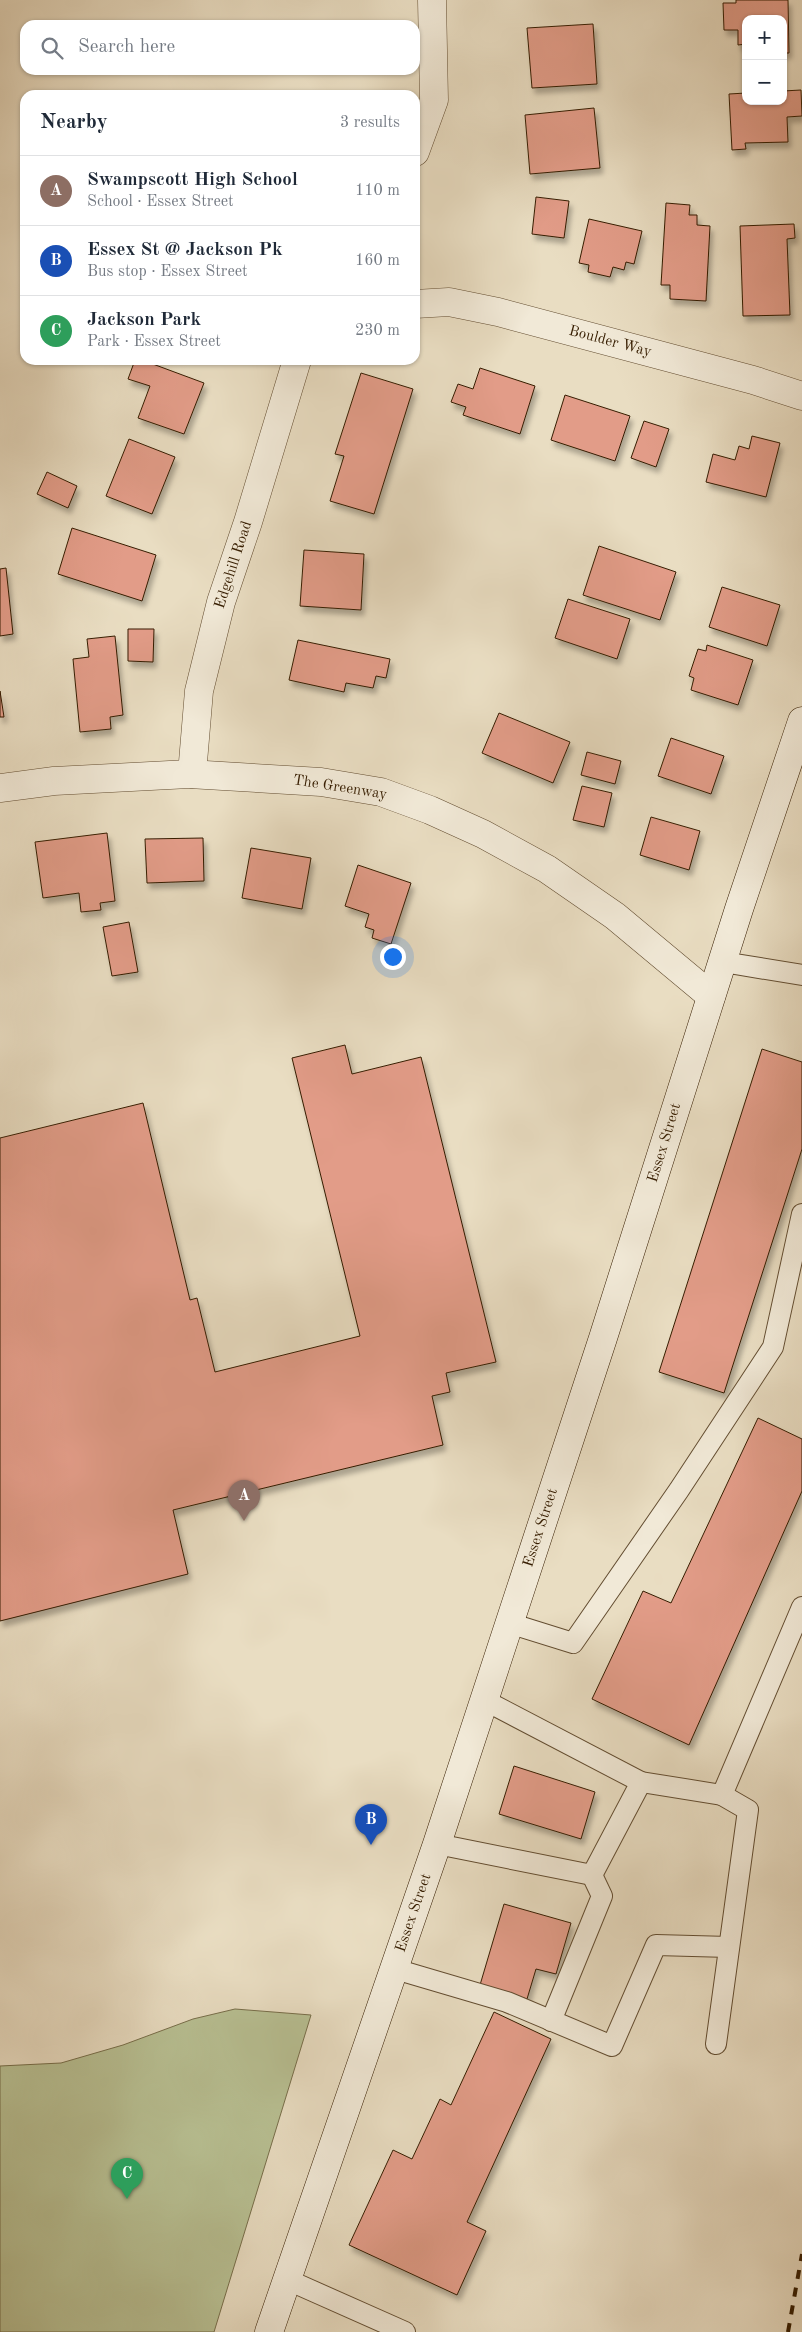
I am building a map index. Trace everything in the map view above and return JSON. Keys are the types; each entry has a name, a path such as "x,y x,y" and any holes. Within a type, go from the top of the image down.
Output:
{"street":[{"path":"420,138 434,100 432,0"},
{"name":"Boulder Way","path":"420,304 449,302 498,312 744,378 802,396"},
{"name":"Edgehill Road","path":"192,774 199,691 221,602 295,365"},
{"name":"Essex Street","path":"269,2332 437,1844 604,1338 711,996 802,722"},
{"name":"The Greenway","path":"0,788 54,781 192,774 258,776 321,782 381,792 430,810 483,834 547,869 615,916 711,996"}],"lane":[{"path":"723,962 802,975"},
{"path":"509,1623 573,1643 679,1490 773,1347 802,1214"},
{"path":"722,1795 802,1607"},
{"path":"484,1700 641,1782 722,1795 748,1810 716,2044"},
{"path":"592,1875 641,1782"},
{"path":"437,1844 592,1875"},
{"path":"552,2021 602,1896 592,1875"},
{"path":"395,1969 507,2002 612,2046 656,1945 729,1947"},
{"path":"288,2280 405,2332"}],"green space":[{"path":"235,2009 311,2015 214,2332 0,2332 0,2066 61,2063 123,2045 193,2019"}],"building":[{"path":"736,0 788,0 789,53 787,53 787,15 742,15 742,44 738,45 738,30 724,30 723,3 736,3"},
{"path":"593,24 597,84 532,88 527,28"},
{"path":"801,90 802,116 787,117 788,142 745,143 746,149 732,150 729,94 742,93 742,105 787,105 787,91"},
{"path":"594,108 600,168 530,174 525,115"},
{"path":"536,197 569,201 564,238 532,234"},
{"path":"666,203 690,205 689,215 697,215 697,225 710,226 706,301 670,299 670,285 661,285"},
{"path":"589,219 642,231 634,264 626,262 624,270 613,267 610,277 588,272 589,265 579,263"},
{"path":"794,224 795,238 787,239 790,315 743,316 740,226"},
{"path":"133,365 155,365 204,383 184,434 138,418 150,386 128,379"},
{"path":"480,368 535,386 520,434 463,415 466,407 451,402 458,384 473,389"},
{"path":"361,373 413,389 374,514 330,501 344,456 335,454"},
{"path":"565,395 630,416 615,461 551,440"},
{"path":"644,421 669,429 656,467 631,458"},
{"path":"752,436 780,443 766,497 706,482 713,454 735,460 739,446 749,449"},
{"path":"129,439 175,457 152,514 106,496"},
{"path":"47,472 77,486 68,508 37,494"},
{"path":"72,528 156,555 142,601 58,574"},
{"path":"599,546 676,572 660,620 583,595"},
{"path":"304,550 364,554 361,610 300,606"},
{"path":"6,568 13,634 0,636 0,569"},
{"path":"722,587 780,605 767,646 709,627"},
{"path":"568,599 630,619 617,659 555,638"},
{"path":"128,629 154,629 153,662 128,661"},
{"path":"115,636 123,715 110,717 111,729 80,732 73,659 89,657 87,639"},
{"path":"298,640 390,659 386,678 376,676 373,688 346,683 344,692 289,680"},
{"path":"707,645 753,660 738,705 691,690 694,678 689,676 698,649 706,651"},
{"path":"0,691 4,717 0,717"},
{"path":"499,713 570,742 553,783 482,753"},
{"path":"671,738 724,756 711,794 658,776"},
{"path":"587,752 621,761 615,784 581,775"},
{"path":"582,786 612,793 604,827 573,820"},
{"path":"651,817 700,831 689,870 640,855"},
{"path":"107,833 115,901 100,903 101,910 81,912 79,893 43,898 35,842"},
{"path":"203,838 204,881 147,883 145,839"},
{"path":"251,848 311,858 302,909 242,898"},
{"path":"358,865 411,883 391,944 372,938 374,930 365,927 369,914 345,906"},
{"path":"129,922 138,972 112,976 103,927"},
{"path":"345,1045 352,1074 421,1057 496,1362 446,1373 450,1392 432,1396 443,1445 173,1510 188,1574 0,1621 0,1138 143,1103 190,1300 197,1298 215,1372 360,1336 292,1058"},
{"path":"762,1049 802,1062 802,1149 724,1393 659,1372"},
{"path":"758,1418 802,1439 802,1491 689,1745 592,1699 643,1591 671,1603"},
{"path":"514,1766 595,1792 581,1839 499,1814"},
{"path":"504,1904 571,1923 556,1974 536,1969 527,1999 480,1985"},
{"path":"494,2012 551,2039 467,2222 486,2231 457,2295 349,2245 393,2150 412,2159 440,2099 451,2105"}],"railway":[{"path":"788,2332 802,2254"}],"place":[{"name":"Swampscott High School","path":"244,1521"},
{"name":"Essex St @ Jackson Pk","path":"371,1845"},
{"name":"Jackson Park","path":"127,2199"}]}
